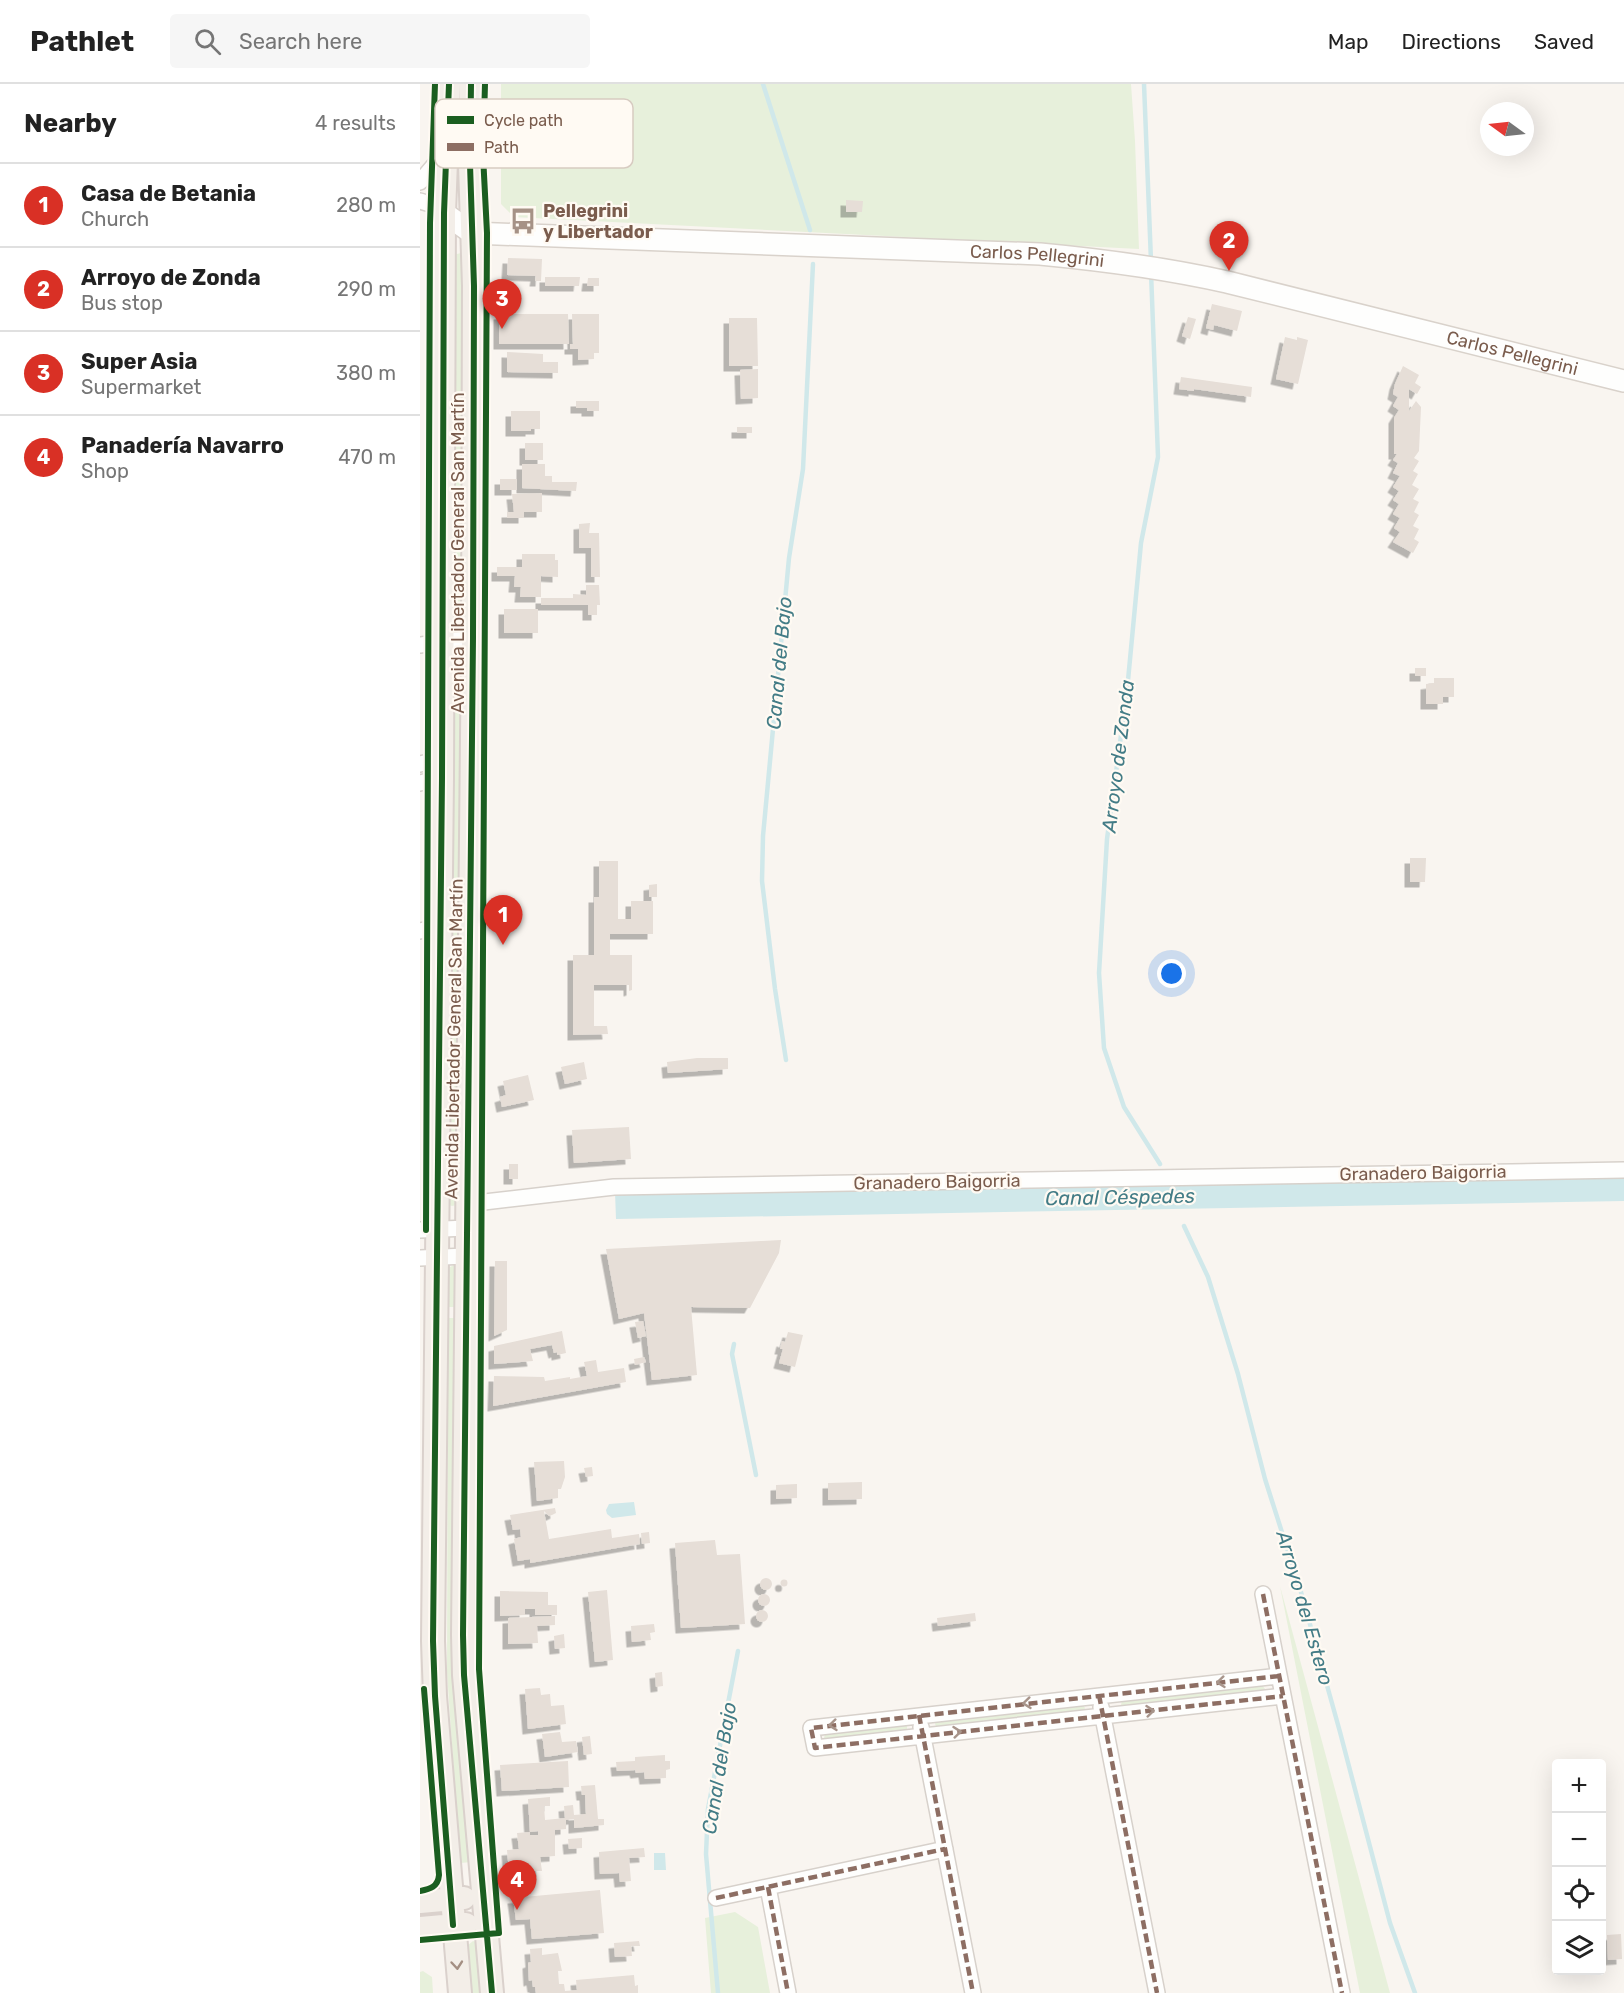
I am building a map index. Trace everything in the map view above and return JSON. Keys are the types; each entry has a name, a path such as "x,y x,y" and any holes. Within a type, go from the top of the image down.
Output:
{"main road":[{"name":"Avenida Libertador General San Martín","path":"448,99 449,84"},
{"name":"Avenida Libertador General San Martín","path":"471,84 471,99"},
{"name":"Avenida Libertador General San Martín","path":"445,168 431,643 428,1258 435,1696 460,1993"},
{"name":"Avenida Libertador General San Martín","path":"470,168 474,286 473,638 464,1665 492,1993"},
{"path":"444,213 472,233"},
{"name":"Carlos Pellegrini","path":"472,233 1040,254 1151,267 1227,282 1624,381"},
{"path":"420,1902 484,1897"},
{"path":"420,1928 486,1923"}],"street":[{"path":"420,182 435,164"},
{"path":"420,201 444,213"},
{"path":"431,643 473,638"},
{"name":"Granadero Baigorria","path":"467,1204 614,1187 1624,1170"},
{"path":"428,1230 467,1228"},
{"path":"428,1258 466,1256"},
{"path":"1263,1594 1342,1993"},
{"path":"1279,1676 811,1728 815,1748 1283,1696"},
{"path":"1099,1695 1157,1993"},
{"path":"919,1715 974,1993"},
{"path":"716,1898 945,1849"},
{"path":"768,1887 788,1993"}],"green space":[{"path":"501,84 1131,84 1139,249 514,217 501,204 501,168 633,168 633,99 501,99"},
{"path":"463,254 462,610 457,613 452,611 453,255"},
{"path":"456,679 462,683 457,1205 452,1206 449,1205 452,680"},
{"path":"456,1266 457,1307 448,1307 448,1268"},
{"path":"448,1318 458,1318 472,1862 460,1863 447,1672"},
{"path":"1280,1586 1390,1993 1360,1993"},
{"path":"1262,1685 1265,1689 1263,1692 1123,1707 1121,1705 1122,1700"},
{"path":"1083,1705 1085,1708 1083,1712 937,1728 935,1724 936,1721"},
{"path":"905,1725 907,1731 826,1740 824,1738 825,1734"},
{"path":"735,1912 758,1927 770,1993 711,1993 705,1918"},
{"path":"473,1941 476,1942 484,1993 472,1993 467,1946"},
{"path":"423,1971 432,1977 433,1993 420,1993 420,1972"}],"water":[{"name":"Canal Céspedes","path":"1624,1176 1624,1201 616,1219 615,1192 1265,1184"},
{"path":"634,1502 636,1515 612,1518 607,1514 609,1504"},
{"path":"654,1853 665,1853 666,1870 654,1870"}],"building":[{"path":"846,200 863,201 862,212 846,212"},
{"path":"508,258 542,259 541,281 535,281 536,276 507,275"},
{"path":"545,277 580,277 579,286 545,286"},
{"path":"588,278 599,278 599,286 587,286"},
{"path":"1212,304 1242,311 1237,331 1214,325 1213,330 1206,328"},
{"path":"499,314 568,314 569,344 499,344"},
{"path":"572,314 599,314 599,353 594,353 594,359 578,360 578,349 570,349 570,344 573,344"},
{"path":"1188,317 1196,319 1190,339 1182,336"},
{"path":"729,318 757,318 758,366 729,366"},
{"path":"1285,337 1308,340 1298,384 1276,379"},
{"path":"507,352 543,354 543,362 558,362 558,373 507,372"},
{"path":"1403,366 1419,375 1415,383 1421,387 1417,394 1409,389 1409,411 1416,401 1421,407 1419,451 1414,458 1419,461 1413,471 1418,474 1412,485 1419,489 1413,499 1419,502 1414,512 1419,515 1413,526 1419,529 1414,539 1419,542 1413,553 1393,542 1400,532 1394,528 1400,518 1393,514 1399,504 1393,500 1399,491 1393,487 1400,476 1393,473 1398,463 1393,460 1397,454 1394,454 1394,418 1399,410 1393,406 1398,397 1393,394"},
{"path":"758,369 758,398 741,399 740,370"},
{"path":"1181,377 1252,387 1251,397 1179,389"},
{"path":"576,401 599,401 599,411 576,408"},
{"path":"511,411 540,411 540,429 511,431"},
{"path":"737,427 752,427 752,433 737,433"},
{"path":"525,443 543,443 543,460 525,460"},
{"path":"522,464 545,464 545,476 552,476 552,482 577,482 576,491 522,488"},
{"path":"500,479 517,479 517,490 500,490"},
{"path":"542,493 542,512 524,512 524,518 507,518 507,512 514,512 512,494"},
{"path":"590,523 589,533 599,533 600,577 591,577 591,548 579,548 579,524"},
{"path":"522,554 555,554 555,560 558,560 558,577 541,576 541,597 520,597 521,587 514,587 515,576 497,576 497,567 522,567"},
{"path":"586,585 599,585 600,605 597,605 597,615 588,615 588,605 541,605 541,598 573,598 573,594 586,595"},
{"path":"504,609 538,609 538,633 504,633"},
{"path":"1415,668 1426,668 1426,676 1415,676"},
{"path":"1434,678 1454,678 1454,697 1443,697 1443,704 1426,704 1426,684 1434,683"},
{"path":"1410,858 1426,858 1425,882 1410,882"},
{"path":"599,861 618,861 618,919 631,919 631,901 653,901 653,934 610,934 610,955 632,955 632,990 629,991 629,985 594,985 594,1026 607,1026 608,1034 573,1035 573,955 594,955 594,897 599,897"},
{"path":"657,884 657,897 649,897 649,885"},
{"path":"697,1058 728,1058 728,1069 668,1073 667,1062"},
{"path":"584,1062 587,1079 565,1084 561,1067"},
{"path":"528,1075 534,1100 502,1107 500,1097 506,1095 503,1081"},
{"path":"629,1127 631,1159 574,1163 572,1130"},
{"path":"509,1164 518,1164 518,1179 509,1179"},
{"path":"781,1240 779,1253 750,1308 691,1307 697,1375 652,1380 644,1313 619,1319 606,1249"},
{"path":"495,1261 507,1261 507,1330 494,1336"},
{"path":"643,1321 646,1336 638,1338 635,1322"},
{"path":"562,1331 566,1353 557,1355 552,1345 530,1349 533,1361 494,1364 494,1346"},
{"path":"788,1332 803,1335 795,1367 779,1363 783,1349 780,1349 782,1341 785,1342"},
{"path":"644,1357 646,1362 635,1365 634,1359"},
{"path":"596,1360 598,1372 624,1368 626,1382 493,1406 494,1376 544,1377 545,1381 570,1377 570,1379 587,1376 584,1362"},
{"path":"564,1461 565,1477 561,1489 558,1489 558,1498 537,1501 534,1462"},
{"path":"592,1467 593,1476 586,1477 584,1468"},
{"path":"862,1482 862,1499 828,1500 828,1483"},
{"path":"797,1484 797,1498 776,1499 776,1485"},
{"path":"555,1508 556,1513 549,1516 544,1511 549,1539 611,1529 612,1538 639,1534 640,1544 530,1563 530,1559 518,1561 514,1539 521,1537 520,1529 513,1530 510,1515"},
{"path":"649,1532 650,1543 642,1544 641,1533"},
{"path":"715,1540 717,1555 740,1554 745,1624 681,1628 675,1543"},
{"path":"768,1578 771,1579 771,1589 764,1590 761,1589 760,1582 761,1579"},
{"path":"784,1580 787,1583 784,1586 781,1583"},
{"path":"607,1590 613,1660 595,1662 588,1592"},
{"path":"500,1591 548,1592 548,1605 557,1605 557,1615 535,1615 535,1609 525,1609 525,1615 500,1616"},
{"path":"766,1594 769,1595 769,1605 762,1606 759,1605 758,1598 759,1595"},
{"path":"764,1610 768,1616 764,1622 760,1622 756,1614"},
{"path":"975,1613 976,1621 938,1626 937,1618"},
{"path":"555,1616 555,1625 537,1626 538,1643 508,1644 508,1618"},
{"path":"654,1624 655,1632 650,1633 651,1640 632,1642 631,1626"},
{"path":"564,1634 565,1648 555,1649 554,1636"},
{"path":"662,1672 663,1686 656,1687 655,1673"},
{"path":"540,1688 541,1695 550,1694 551,1706 564,1705 566,1724 528,1729 525,1689"},
{"path":"560,1732 562,1742 576,1741 578,1752 545,1757 542,1734"},
{"path":"590,1736 592,1754 584,1755 582,1737"},
{"path":"665,1755 665,1761 670,1761 670,1769 666,1770 666,1778 645,1779 644,1772 617,1771 616,1762 635,1761 635,1757"},
{"path":"568,1761 569,1787 502,1791 500,1765"},
{"path":"595,1785 598,1819 604,1819 604,1825 574,1828 574,1819 566,1820 566,1829 555,1830 555,1856 540,1857 542,1871 533,1871 533,1869 509,1872 507,1850 519,1849 517,1833 530,1832 528,1799 550,1797 550,1806 544,1806 545,1820 565,1818 564,1806 573,1805 574,1815 586,1814 585,1795 582,1795 581,1786","holes":["538,1831 538,1835 530,1835 530,1832"]},
{"path":"582,1838 582,1848 569,1849 568,1839"},
{"path":"644,1848 645,1857 629,1858 631,1881 620,1882 619,1873 600,1874 599,1852"},
{"path":"600,1890 604,1933 532,1939 530,1919 516,1920 513,1898"},
{"path":"1621,1934 1622,1959 1608,1960 1607,1935"},
{"path":"639,1941 640,1946 631,1946 632,1956 615,1957 614,1943"},
{"path":"542,1948 542,1955 558,1953 562,1971 558,1971 559,1984 564,1984 565,1991 577,1990 576,1980 634,1975 638,1993 536,1993 532,1980 529,1981 528,1963 531,1962 530,1949"}],"waterway":[{"name":"Canal del Bajo","path":"763,84 810,230"},
{"name":"Arroyo de Zonda","path":"1144,84 1151,261"},
{"name":"Canal del Bajo","path":"786,1060 762,881 763,836 789,558 803,469 813,264"},
{"name":"Arroyo de Zonda","path":"1151,272 1158,457 1141,543 1127,691 1107,839 1099,973 1104,1048 1124,1107 1160,1164"},
{"name":"Arroyo del Estero","path":"1184,1226 1208,1277 1238,1374 1265,1479 1301,1592 1340,1732 1390,1923 1415,1993"},
{"name":"Canal del Bajo","path":"734,1344 732,1354 756,1475"},
{"name":"Canal del Bajo","path":"718,1993 706,1854 708,1809 738,1651"}],"marked path":[{"path":"1263,1594 1342,1993"},
{"path":"1279,1676 811,1728 815,1748 1283,1696"},
{"path":"1099,1695 1157,1993"},
{"path":"919,1715 973,1993"},
{"path":"716,1898 945,1849"},
{"path":"768,1887 788,1993"}],"cycle path":[{"path":"426,1230 430,223 435,84"},
{"path":"448,99 449,84"},
{"path":"471,84 471,99"},
{"path":"485,84 485,99"},
{"path":"446,168 433,1641 435,1696 453,1925"},
{"path":"470,168 474,286 473,638 463,1635 464,1675 492,1993"},
{"path":"420,1940 499,1933 479,1669 487,233 484,168"},
{"path":"420,1891 435,1885 439,1875 424,1689"}],"place":[{"name":"Pellegrini y Libertador","path":"523,221"},
{"name":"Arroyo de Zonda","path":"1229,271"},
{"name":"Super Asia","path":"502,329"},
{"name":"Casa de Betania","path":"503,945"},
{"name":"Panadería Navarro","path":"517,1910"}]}
